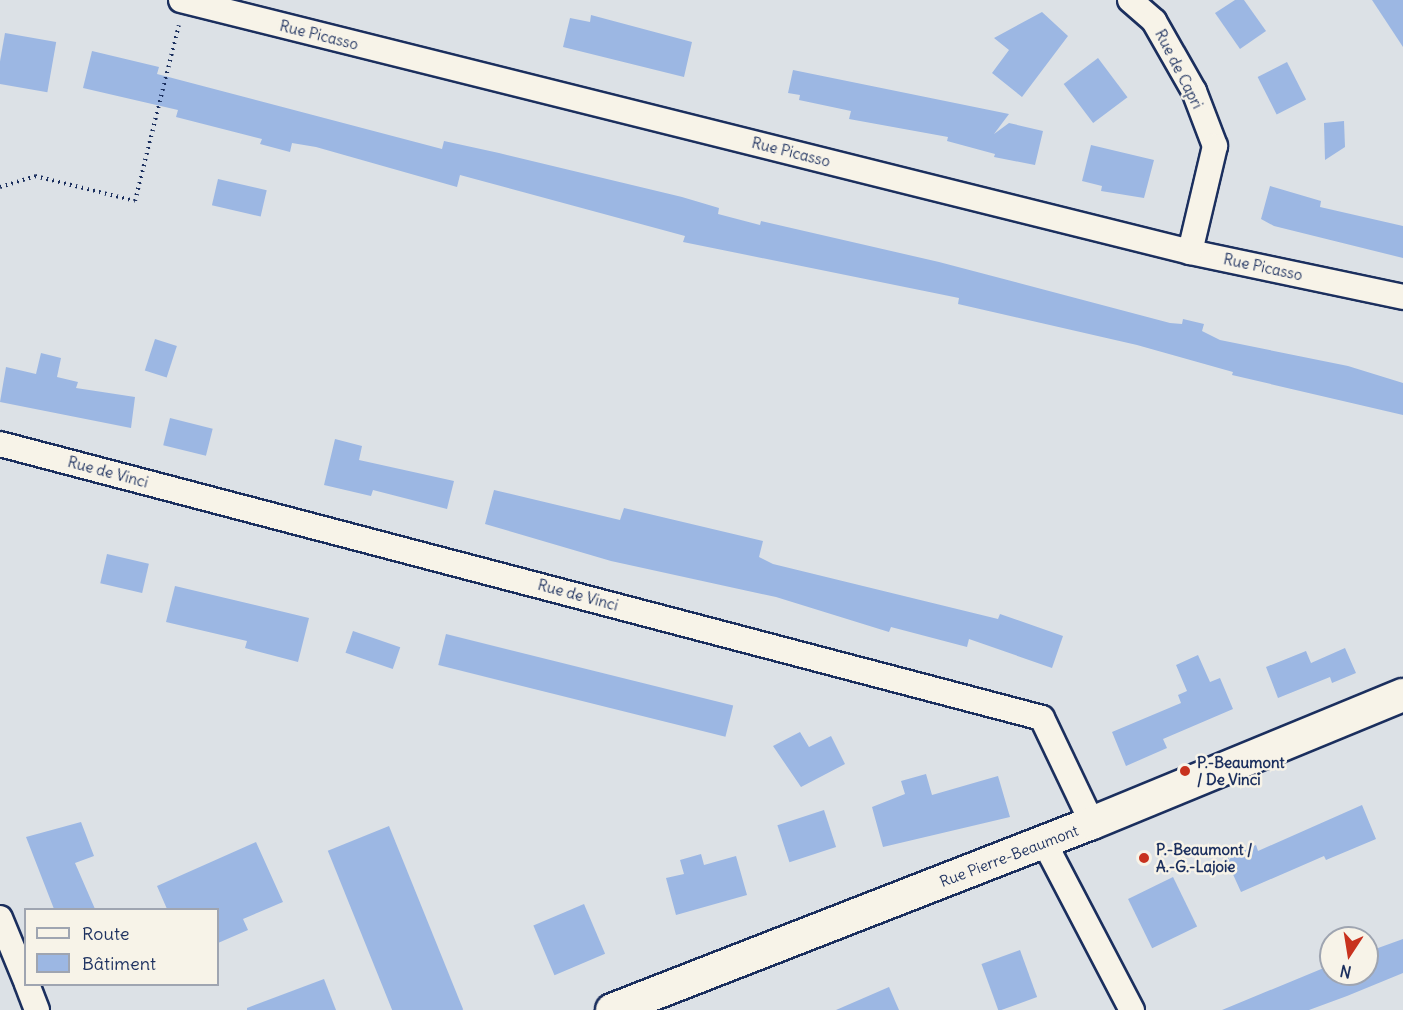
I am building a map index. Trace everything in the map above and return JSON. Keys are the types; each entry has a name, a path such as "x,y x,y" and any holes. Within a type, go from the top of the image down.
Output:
{"main road":[{"name":"Rue Pierre-Beaumont","path":"612,1010 1092,823 1403,695"}],"street":[{"name":"Rue Picasso","path":"181,0 1190,252 1403,297"},
{"name":"Rue de Capri","path":"1130,0 1154,21 1194,91 1215,146 1190,252"},
{"name":"Rue de Vinci","path":"0,444 1042,718 1092,823"},
{"path":"1044,842 1132,1010"},
{"path":"0,918 24,978"},
{"path":"27,986 37,1010"}],"path":[{"path":"0,187 36,176 135,201 179,26"}],"building":[{"path":"1235,0 1244,0 1266,31 1240,49 1215,13"},
{"path":"1372,0 1403,0 1403,47"},
{"path":"1042,12 1068,36 1022,97 992,73 1009,50 994,38"},
{"path":"591,15 692,42 684,77 563,47 570,18 590,22"},
{"path":"5,33 56,42 47,92 0,84 0,61"},
{"path":"92,51 159,67 157,74 442,149 444,141 499,153 682,197 719,208 718,214 760,225 761,221 939,262 1170,323 1182,324 1183,319 1204,324 1202,331 1220,340 1348,366 1403,383 1403,415 1232,375 1233,372 1137,345 958,304 959,298 683,242 685,236 460,175 457,187 316,147 292,143 290,152 260,144 262,139 176,117 178,110 83,88"},
{"path":"1098,58 1127,97 1093,123 1064,84"},
{"path":"1287,62 1306,99 1277,114 1258,77"},
{"path":"793,70 1009,114 994,134 1009,123 1043,131 1035,165 994,157 995,154 947,141 948,137 849,119 851,111 799,100 800,95 788,93"},
{"path":"1344,121 1345,147 1325,160 1324,123"},
{"path":"1091,145 1154,160 1144,198 1101,191 1102,186 1082,181"},
{"path":"218,179 267,190 261,217 212,205"},
{"path":"1270,186 1321,201 1320,207 1403,226 1403,258 1274,226 1261,219"},
{"path":"155,339 177,346 167,377 145,370"},
{"path":"41,353 61,358 57,377 78,382 76,388 135,397 131,428 0,402 6,367 36,374"},
{"path":"170,418 213,429 206,456 163,445"},
{"path":"335,439 362,446 359,460 454,481 447,509 373,490 371,496 324,485"},
{"path":"494,490 620,520 624,508 763,541 759,557 773,564 998,619 1000,614 1063,636 1052,668 969,639 967,647 891,627 889,632 776,597 611,561 485,524"},
{"path":"107,554 149,564 142,593 100,583"},
{"path":"175,586 309,618 298,662 245,648 247,641 166,622"},
{"path":"353,631 400,647 393,669 346,653"},
{"path":"446,634 733,706 725,737 438,665"},
{"path":"1345,648 1356,673 1332,683 1330,677 1278,698 1266,667 1306,651 1311,663"},
{"path":"1198,655 1210,682 1220,678 1233,709 1163,739 1167,748 1126,766 1112,732 1181,703 1178,695 1187,691 1176,665"},
{"path":"800,732 809,747 831,736 845,764 801,787 773,746"},
{"path":"926,774 932,795 998,776 1010,817 883,847 872,807 905,794 901,781"},
{"path":"1362,805 1376,839 1326,860 1324,856 1241,892 1226,859 1256,845 1258,851"},
{"path":"824,810 836,847 789,862 777,825"},
{"path":"81,822 94,856 75,863 95,908 54,908 26,837"},
{"path":"389,826 463,1010 392,1010 328,851"},
{"path":"256,842 283,902 243,919 248,930 219,943 219,908 167,908 157,886"},
{"path":"701,854 704,865 736,856 747,895 676,915 666,878 684,874 680,860"},
{"path":"1173,877 1197,926 1152,948 1128,899"},
{"path":"584,904 605,954 554,975 533,925"},
{"path":"1403,939 1403,973 1379,983 1379,948"},
{"path":"1020,950 1037,997 998,1010 981,964"},
{"path":"1319,970 1319,986 1371,986 1309,1010 1222,1010"},
{"path":"324,979 336,1010 247,1010 247,1008"},
{"path":"889,987 899,1010 836,1010"}],"place":[{"name":"P.-Beaumont / De Vinci","path":"1185,771"},
{"name":"P.-Beaumont / A.-G.-Lajoie","path":"1144,858"}]}
